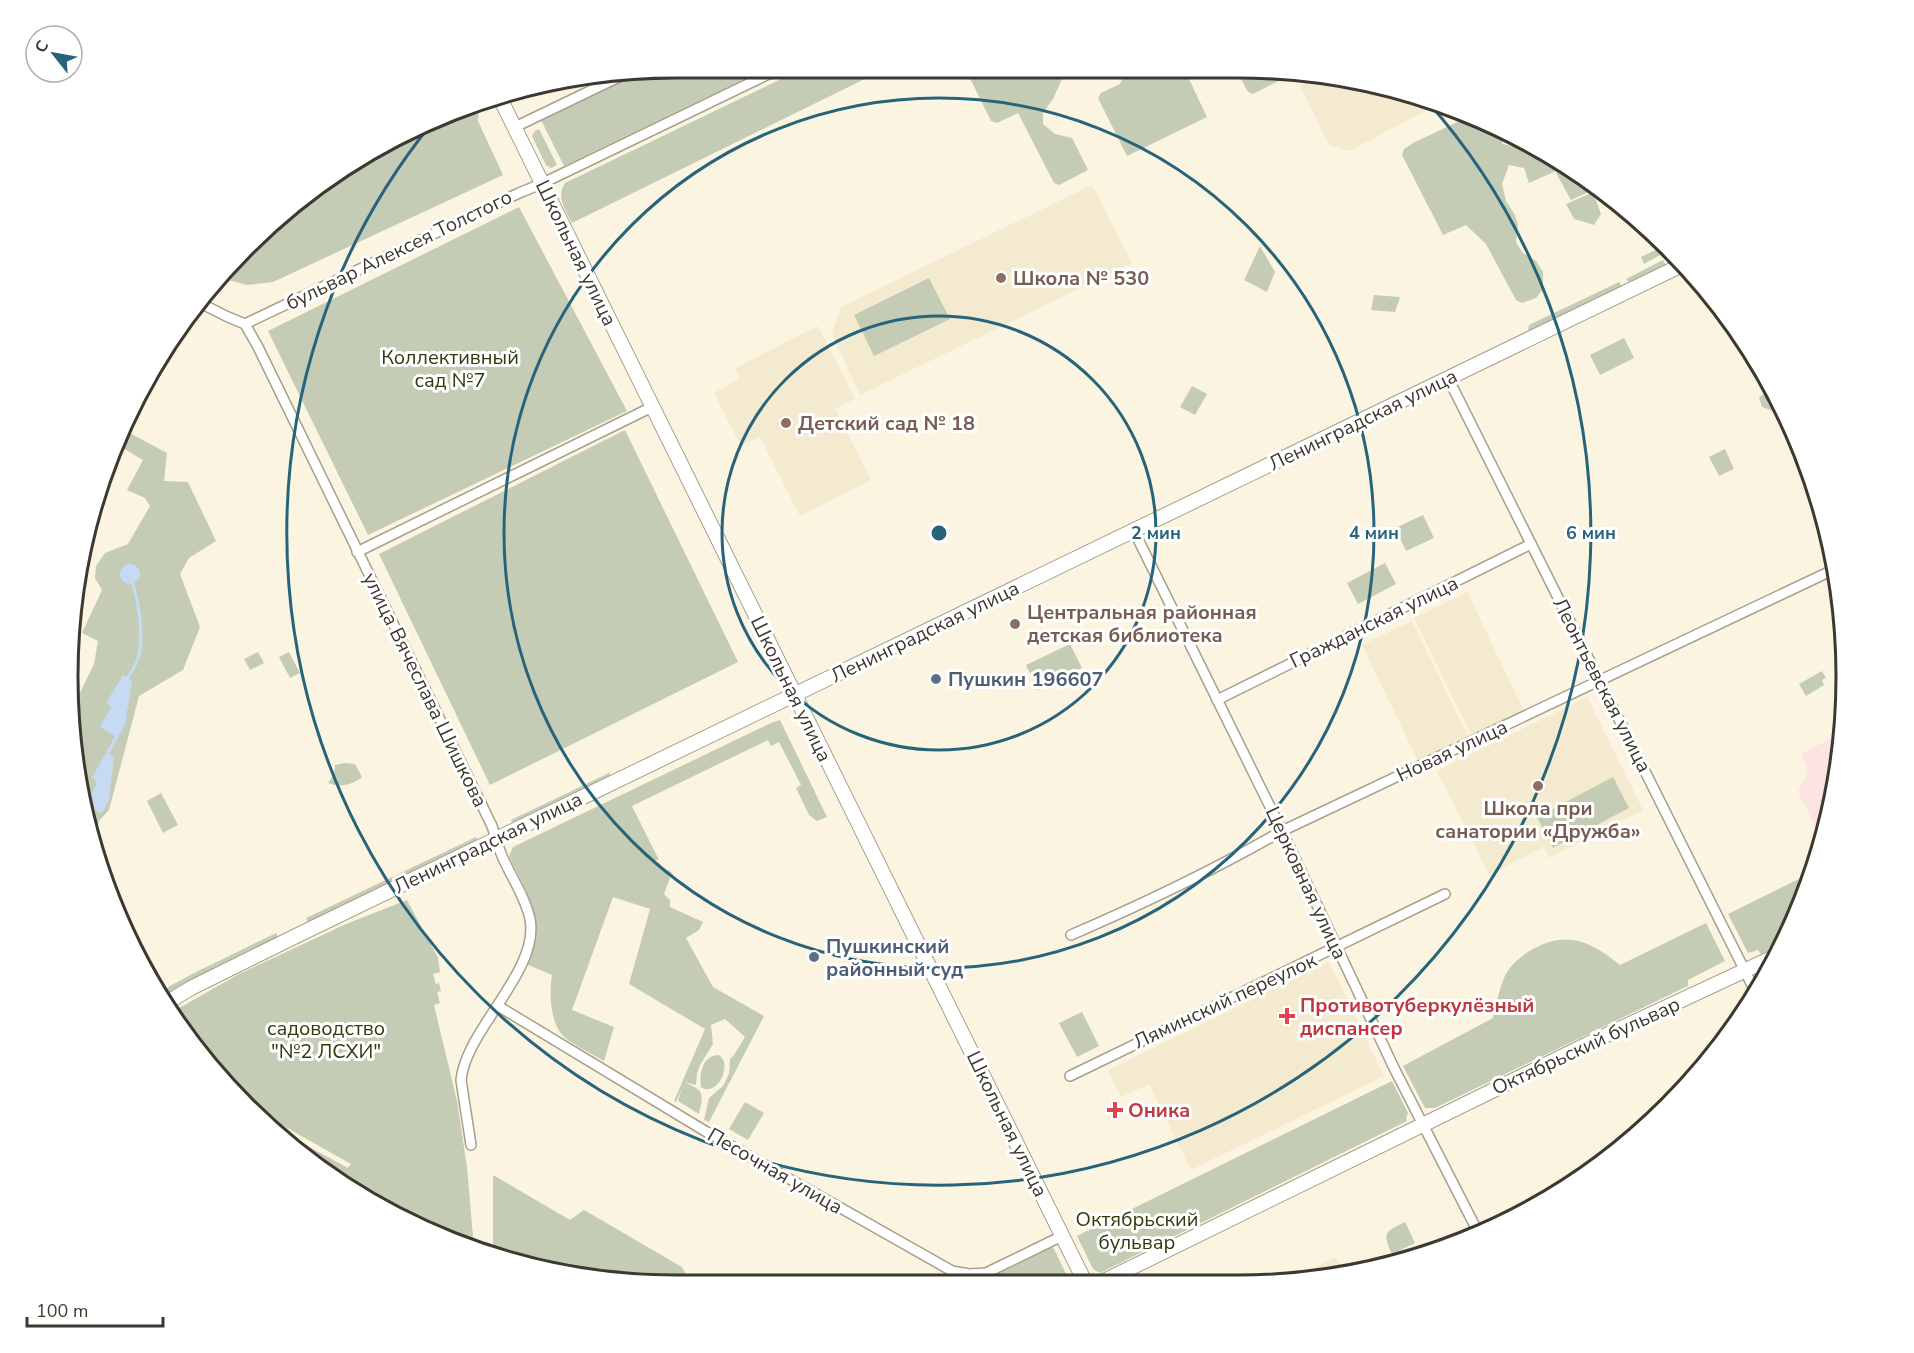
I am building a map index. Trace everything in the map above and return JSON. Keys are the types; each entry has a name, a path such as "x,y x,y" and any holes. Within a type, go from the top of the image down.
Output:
{"street":[{"name":"бульвар Алексея Толстого","path":"245,324 760,78"},
{"path":"515,127 609,82"},
{"name":"Школьная улица","path":"503,104 1082,1275"},
{"name":"Ленинградская улица","path":"173,999 255,956 1675,268"},
{"path":"207,306 245,324"},
{"name":"улица Вячеслава Шишкова","path":"245,324 293,417 492,826 501,855 525,902 530,919 531,935 524,958 471,1050 462,1071 461,1080 471,1145"},
{"name":"Леонтьевская улица","path":"1448,378 1751,983"},
{"path":"357,552 652,407"},
{"name":"Церковная улица","path":"1134,531 1282,831 1394,1068 1475,1225"},
{"name":"Гражданская улица","path":"1217,700 1531,544"},
{"name":"Новая улица","path":"1071,935 1125,912 1282,831 1826,573"},
{"name":"Ляминский переулок","path":"1070,1076 1445,894"},
{"name":"Октябрьский бульвар","path":"1116,1275 1598,1039 1763,963"},
{"name":"Песочная улица","path":"498,1006 705,1131 952,1271 969,1274 986,1273 1062,1236"}],"shaded area":[{"path":"1306,82 1354,90 1392,98 1428,110 1349,151 1329,145 1300,85"},
{"name":"Школа № 530","path":"1092,185 1132,263 860,395 832,334 841,307"},
{"name":"Детский сад № 18","path":"818,326 855,399 835,409 871,480 800,516 760,437 741,446 714,393 740,379 735,368"},
{"path":"1467,592 1524,711 1472,736 1414,618"},
{"path":"1412,621 1468,737 1418,761 1362,645"},
{"name":"Школа при санатории «Дружба»","path":"1587,697 1643,810 1549,858 1543,847 1489,875 1437,771"},
{"path":"1833,737 1817,828 1798,792 1808,771 1801,754"},
{"name":"Противотуберкулёзный диспансер","path":"1329,962 1384,1076 1191,1170 1149,1084 1121,1097 1108,1070"},
{"path":"1336,1257 1340,1265 1316,1270 1308,1271"}],"green space":[{"path":"746,78 564,166 541,120 621,81"},
{"path":"783,78 867,78 572,223 561,198 565,183"},
{"path":"970,78 1062,78 1053,99 1043,113 1043,124 1055,134 1072,138 1088,170 1059,185 1054,183 1018,113 997,123 991,121"},
{"path":"1123,78 1188,78 1207,117 1127,156 1098,98 1101,93 1120,84"},
{"path":"1240,78 1281,79 1253,94 1248,92"},
{"path":"478,112 478,121 503,175 273,282 247,285 229,280 253,253 312,202 377,158 447,124"},
{"path":"1459,121 1500,139 1503,144 1515,147 1556,170 1529,183 1524,168 1509,165 1502,184 1506,201 1518,225 1516,242 1523,253 1536,261 1543,272 1543,289 1536,298 1522,303 1516,300 1486,244 1466,225 1443,235 1402,155 1404,149"},
{"path":"539,129 557,165 551,168 546,165 532,136"},
{"path":"1558,172 1588,192 1571,200 1556,173"},
{"path":"1590,194 1595,197 1601,214 1594,225 1574,219 1566,204"},
{"name":"Коллективный сад №7","path":"519,207 627,411 368,535 268,331"},
{"path":"1260,246 1275,272 1267,292 1244,280"},
{"path":"1657,249 1662,254 1644,264 1641,257"},
{"path":"1663,260 1666,266 1630,283 1626,279"},
{"path":"929,278 950,319 874,356 854,315"},
{"path":"1619,282 1622,287 1531,331 1528,330 1529,325"},
{"path":"1374,295 1400,297 1395,312 1371,310"},
{"path":"1624,338 1634,358 1600,375 1590,355"},
{"path":"1192,386 1207,394 1195,415 1180,407"},
{"path":"1765,394 1773,411 1762,407 1759,397"},
{"path":"625,430 738,662 490,785 379,554"},
{"path":"130,433 167,453 164,481 188,482 216,541 189,558 180,574 200,627 183,670 139,696 109,810 99,821 97,828 83,755 78,696 94,664 98,641 82,633 102,590 95,578 96,566 105,553 128,544 150,506 145,498 127,490 143,460 123,449"},
{"path":"1725,449 1734,469 1719,476 1709,457"},
{"path":"1423,515 1434,538 1406,551 1395,528"},
{"path":"1385,563 1396,584 1358,604 1347,583"},
{"path":"1070,644 1082,668 1038,690 1026,665"},
{"path":"258,652 264,663 250,670 244,659"},
{"path":"289,652 300,673 290,678 279,657"},
{"path":"1822,671 1826,678 1822,680 1824,685 1806,696 1799,684"},
{"path":"780,720 827,817 817,821 809,815 796,788 801,785 779,742 771,746 768,740 632,806 659,860 655,860 672,872 664,894 670,900 670,907 703,922 699,930 686,938 713,987 764,1016 709,1122 704,1120 709,1098 723,1086 729,1074 730,1059 745,1037 725,1019 711,1025 713,1044 700,1065 696,1085 684,1082 701,1093 699,1114 678,1101 682,1088 676,1102 674,1101 705,1029 629,984 650,909 613,897 572,1010 614,1027 604,1061 563,1036 553,1015 552,975 526,964 536,935 533,908 509,856 513,847"},
{"path":"355,764 362,777 346,785 328,783 334,774 335,765"},
{"path":"611,772 608,778 513,824 511,820"},
{"path":"1613,777 1629,808 1553,848 1537,817"},
{"path":"161,793 178,825 163,833 147,801"},
{"path":"476,837 478,841 308,923 306,918"},
{"path":"1801,878 1769,950 1761,954 1758,950 1748,953 1728,914"},
{"name":"садоводство \"№2 ЛСХИ\"","path":"407,900 438,958 440,972 433,974 441,991 437,992 440,1003 434,1005 457,1101 467,1167 473,1239 447,1229 377,1195 312,1151 303,1144 348,1168 351,1164 279,1123 253,1100 202,1041 179,1008 239,974 346,924"},
{"path":"1706,923 1725,961 1688,980 1688,986 1435,1108 1425,1108 1403,1066 1493,1018 1506,974 1516,961 1529,951 1557,940 1579,941 1599,950 1620,965"},
{"path":"276,933 278,937 169,993 166,988"},
{"path":"1082,1012 1099,1046 1077,1057 1059,1023"},
{"path":"719,1055 724,1066 721,1079 712,1088 701,1087 705,1062"},
{"name":"Октябрьский бульвар","path":"1392,1081 1408,1113 1407,1121 1100,1273 1093,1269 1077,1236"},
{"path":"745,1102 764,1113 748,1140 729,1129"},
{"path":"493,1175 570,1220 584,1210 682,1267 686,1275 598,1270 522,1255 493,1246"},
{"path":"1405,1222 1415,1243 1392,1254 1387,1234"},
{"name":"Октябрьский бульвар","path":"1052,1245 1067,1275 991,1275"}],"water":[{"path":"130,564 137,567 140,574 137,581 130,584 123,581 120,574 123,567"},
{"path":"123,675 132,680 125,725 109,754 114,757 109,800 102,813 93,809 91,796 97,782 92,778 115,736 100,727 111,707 106,703"}],"waterway":[{"path":"128,678 137,661 141,643 139,612 133,584"}],"place":[{"name":"Школа № 530","path":"1001,278"},
{"name":"Детский сад № 18","path":"786,423"},
{"name":"Центральная районная детская библиотека","path":"1015,624"},
{"name":"Пушкин 196607","path":"936,679"},
{"name":"Школа при санатории «Дружба»","path":"1538,786"},
{"name":"Пушкинский районный суд","path":"814,957"},
{"name":"Противотуберкулёзный диспансер","path":"1287,1016"},
{"name":"Оника","path":"1115,1110"}]}
